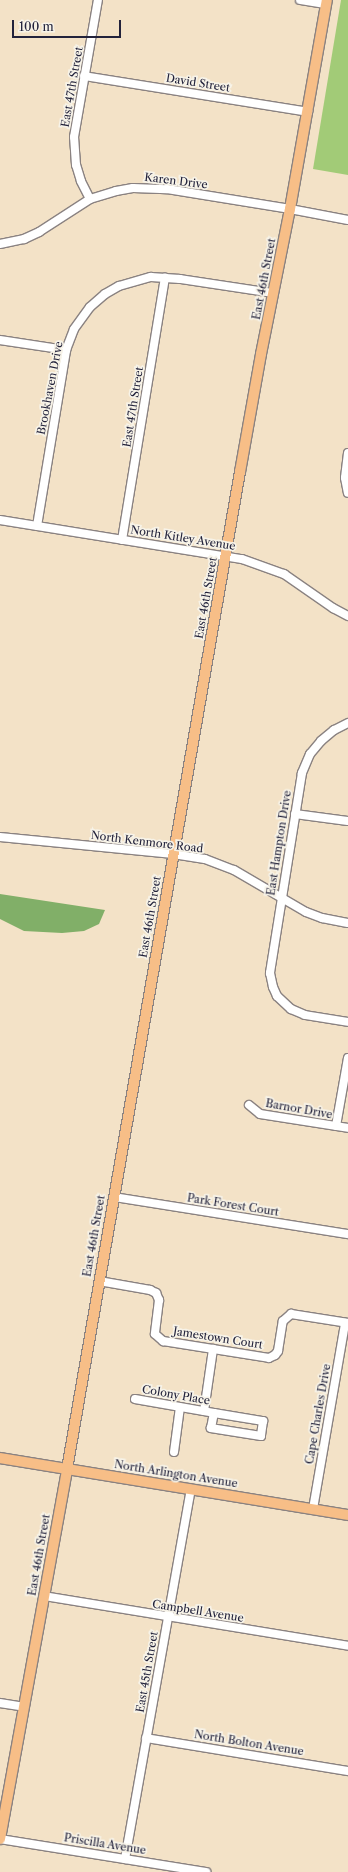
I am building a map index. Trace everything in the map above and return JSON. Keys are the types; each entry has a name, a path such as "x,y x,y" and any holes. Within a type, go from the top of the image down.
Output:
{"main road":[{"name":"East 46th Street","path":"0,1839 67,1468 225,555 308,112 327,2"},
{"name":"North Arlington Avenue","path":"0,1458 348,1515"}],"street":[{"name":"East 47th Street","path":"90,199 79,175 74,147 75,130 98,0"},
{"path":"300,0 327,2"},
{"name":"David Street","path":"84,76 308,112"},
{"name":"Karen Drive","path":"0,244 33,236 52,226 90,199 120,190 150,188 290,209 348,220"},
{"name":"East 47th Street","path":"122,540 165,277"},
{"name":"Brookhaven Drive","path":"37,526 66,350 74,329 81,318 105,294 132,281 165,277 274,293"},
{"path":"0,340 66,350"},
{"path":"348,453 345,478 348,493"},
{"name":"North Kitley Avenue","path":"0,520 225,555 242,559 281,573 333,608 348,616"},
{"name":"East Hampton Drive","path":"348,723 326,736 310,754 302,773 270,970 273,987 281,1001 293,1010 305,1015 348,1022"},
{"path":"295,814 348,821"},
{"name":"North Kenmore Road","path":"0,838 173,854 205,859 228,867 316,916 348,923"},
{"path":"336,1126 348,1058"},
{"name":"Barnor Drive","path":"249,1105 260,1114 348,1128"},
{"name":"Park Forest Court","path":"114,1196 348,1234"},
{"name":"Jamestown Court","path":"99,1281 153,1291 157,1294 159,1300 155,1329 159,1338 213,1349 270,1358 278,1352 283,1321 288,1315 296,1314 347,1323"},
{"name":"Cape Charles Drive","path":"313,1509 347,1323"},
{"path":"204,1411 213,1349"},
{"name":"Colony Place","path":"135,1399 263,1421 261,1436 211,1428 214,1413"},
{"path":"174,1452 180,1407"},
{"name":"East 45th Street","path":"124,1859 190,1489"},
{"name":"Campbell Avenue","path":"44,1596 348,1646"},
{"path":"0,1703 24,1707"},
{"name":"North Bolton Avenue","path":"146,1738 348,1771"},
{"name":"Priscilla Avenue","path":"0,1839 206,1872"}],"green space":[{"path":"341,0 348,0 348,175 313,169"},
{"path":"0,894 105,910 99,924 84,931 62,933 24,931 0,919"}]}
